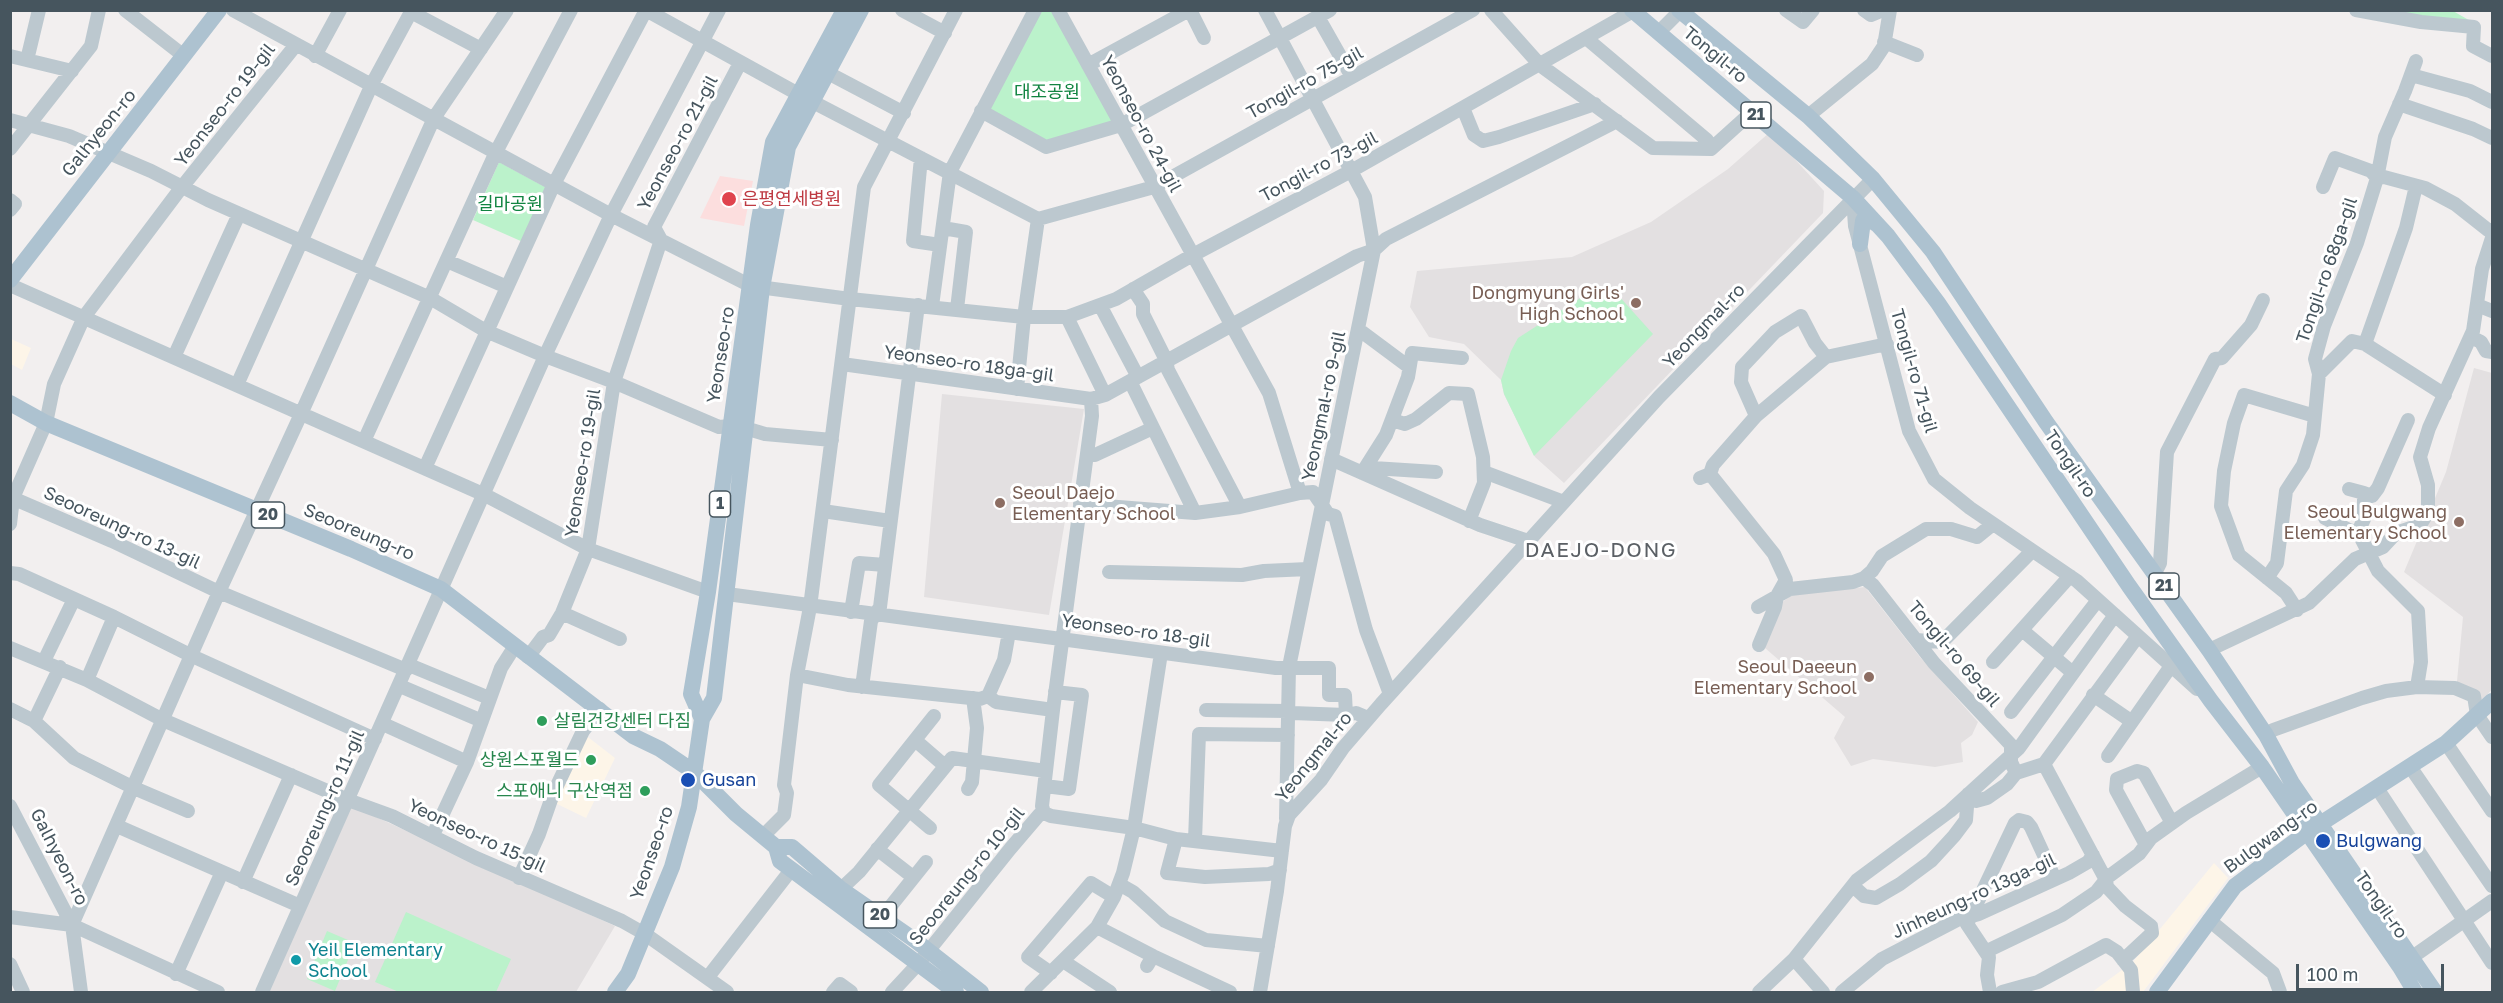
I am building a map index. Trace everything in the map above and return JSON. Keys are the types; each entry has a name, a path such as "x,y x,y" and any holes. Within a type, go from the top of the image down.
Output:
{"main road":[{"name":"Galhyeon-ro","path":"10,280 219,10"},
{"name":"Yeonseo-ro","path":"702,719 691,694 738,427 756,287 788,147 806,98 844,10"},
{"name":"Yeonseo-ro","path":"806,98 828,73 861,10"},
{"name":"Tongil-ro","path":"1634,11 1853,198 1878,225 1938,303 2099,542 2211,701 2262,767 2314,828 2435,993"},
{"name":"Tongil-ro","path":"1680,11 1808,116 1873,179 1934,252 2046,422 2155,573 2266,735 2314,828 2415,993"},
{"path":"1860,244 1863,221 1870,220 1878,225"},
{"name":"Seooreung-ro","path":"10,403 46,423 258,510 441,589 633,736 660,749 694,772 736,814 769,842 780,861 956,993"},
{"name":"Yeonseo-ro","path":"615,993 628,974 672,867 689,807 702,719 714,698 727,594 738,427"},
{"name":"Bulgwang-ro","path":"2157,993 2235,886 2314,828 2411,768 2446,743 2493,701"},
{"name":"Seooreung-ro","path":"769,842 792,847 842,889 929,950 981,993"}],"street":[{"path":"27,60 39,10"},
{"path":"10,148 91,46 99,10"},
{"path":"125,10 184,56"},
{"name":"Yeonseo-ro 21-gil","path":"233,10 295,46 372,84 611,215 756,287 957,309"},
{"path":"315,56 339,10"},
{"path":"81,993 72,926 219,592 302,414 434,118 507,10"},
{"path":"364,441 496,152 571,10"},
{"path":"425,468 554,184 646,10 740,63 1038,219 1024,316 1017,389"},
{"name":"Yeonseo-ro 21-gil","path":"485,495 545,357 611,215 718,10"},
{"path":"902,10 945,33"},
{"path":"769,842 784,815 787,793 784,785 797,675 810,607 864,187 956,10"},
{"path":"862,687 871,621 880,607 907,383 940,245 950,172 1035,10"},
{"name":"Yeonseo-ro 24-gil","path":"1058,10 1191,256 1269,393 1300,493"},
{"path":"1088,65 1165,16 1190,10 1204,38"},
{"name":"Yeongmal-ro 9-gil","path":"1265,10 1365,197 1374,250 1289,667 1286,824"},
{"name":"Tongil-ro 75-gil","path":"1038,219 1154,187 1473,10"},
{"path":"1491,10 1540,65 1653,148 1712,149 1752,112"},
{"path":"1786,10 1803,22 1813,10"},
{"path":"1864,10 1871,15 1883,10"},
{"path":"1808,116 1872,64 1884,42 1890,10"},
{"path":"2356,10 2447,26 2474,27 2473,46 2493,56"},
{"path":"237,385 372,84 412,11 481,49"},
{"name":"Tongil-ro 73-gil","path":"957,309 1024,316 1067,316 1100,305 1352,171 1634,11"},
{"path":"1659,32 1680,11"},
{"path":"981,111 1046,147 1121,125 1324,14 1352,77"},
{"path":"1586,38 1707,140 1712,149"},
{"path":"1884,42 1917,55"},
{"name":"Yeonseo-ro 19-gil","path":"183,187 295,46"},
{"path":"10,56 72,71"},
{"name":"Tongil-ro 68ga-gil","path":"2267,578 2277,563 2286,491 2303,465 2313,435 2319,374 2315,359 2324,326 2357,243 2377,178 2385,137 2416,61"},
{"name":"Yeonseo-ro 21-gil","path":"614,382 661,240 654,227 740,63"},
{"path":"828,73 904,113"},
{"path":"2411,75 2470,91 2493,102"},
{"path":"1463,108 1474,135 1483,141 1595,104"},
{"path":"2399,104 2493,138"},
{"name":"Yeonseo-ro 19-gil","path":"10,120 69,136 430,298 486,331 720,427 738,427 765,434 832,440"},
{"path":"1067,316 1105,394 1357,256 1374,250 1386,239 1617,120"},
{"path":"921,158 913,241 940,245"},
{"name":"Tongil-ro 68ga-gil","path":"2323,187 2335,158 2371,171 2377,178"},
{"name":"Tongil-ro 68ga-gil","path":"2377,178 2384,177 2416,186 2447,200 2488,230 2493,230"},
{"name":"Yeongmal-ro","path":"1260,993 1289,814 1321,780 1368,718 1659,397 1873,179"},
{"path":"2416,186 2406,228 2365,344 2445,395"},
{"path":"10,524 12,497 46,423 54,384 84,317 183,187"},
{"name":"Tongil-ro 71-gil","path":"1853,198 1855,226 1909,431 1934,478 1993,524 2070,576 2211,701"},
{"path":"10,200 15,204 10,210"},
{"path":"174,357 239,214"},
{"path":"943,228 966,232 957,309"},
{"path":"2209,650 2309,603 2355,559 2383,547 2396,533 2420,525 2428,512 2428,486 2420,457 2429,428 2470,337 2482,269 2490,241 2493,238"},
{"path":"447,261 507,287"},
{"path":"10,285 485,495 588,549 708,592"},
{"path":"1133,289 1143,304 1143,314 1166,360 1168,370 1240,507"},
{"path":"2155,573 2160,563 2167,452 2215,359 2222,358 2251,325 2263,300"},
{"path":"1100,305 1134,379 1153,428 1195,513"},
{"path":"2477,305 2493,310"},
{"path":"1756,416 1741,382 1742,367 1775,332 1801,316 1815,343 1826,357"},
{"path":"1358,329 1409,367"},
{"path":"2470,337 2481,342 2486,351 2493,352"},
{"name":"Tongil-ro 68ga-gil","path":"2319,374 2352,341 2365,344"},
{"path":"1759,645 1777,596 1786,580 1774,554 1705,476 1756,416 1826,357 1887,344"},
{"path":"1362,473 1386,435 1408,377 1412,353 1462,358"},
{"name":"Yeonseo-ro 18ga-gil","path":"842,364 1091,399 1105,394"},
{"name":"Yeonseo-ro 19-gil","path":"528,657 543,637 549,635 562,613 588,549 614,382"},
{"path":"1392,420 1405,424 1416,419 1449,393 1468,394 1480,440 1484,472 1484,483 1469,521"},
{"path":"2297,609 2286,593 2239,555 2221,506 2224,471 2234,423 2244,395 2315,416"},
{"path":"1061,639 1092,416 1091,399"},
{"path":"2349,489 2372,496 2378,488 2408,420"},
{"path":"1086,454 1095,455 1153,428"},
{"path":"1331,459 1469,521 1528,541"},
{"path":"1362,473 1373,468 1436,472"},
{"path":"1484,472 1564,502"},
{"path":"1080,504 1195,513 1240,507 1313,492 1328,514 1335,516 1366,630 1390,694"},
{"path":"2358,531 2364,519 2364,494"},
{"name":"Seooreung-ro 11-gil","path":"262,993 485,495"},
{"name":"Seooreung-ro 13-gil","path":"12,497 219,592 489,698"},
{"path":"823,511 890,521"},
{"path":"2325,518 2349,530 2358,531"},
{"path":"1758,607 1790,589 1853,582 1864,578 1882,556 1926,529 1951,529 1977,537 1993,524"},
{"path":"2358,531 2378,571 2418,611 2421,662 2416,687"},
{"path":"1916,640 1942,642 2032,550"},
{"path":"852,612 859,563 885,565"},
{"path":"1109,572 1242,575 1264,571 1308,569"},
{"path":"10,573 20,574 192,656 375,739"},
{"path":"1993,662 2070,576"},
{"name":"Tongil-ro 69-gil","path":"1864,578 1873,585 1934,663 2010,745 2010,755 2016,773"},
{"name":"Yeonseo-ro 18-gil","path":"727,594 1276,668 1329,668 1329,695 1345,695 1346,715"},
{"path":"45,661 74,599"},
{"path":"2011,712 2098,600"},
{"path":"562,613 620,639"},
{"path":"1759,993 1794,959 1853,886 1950,811 2019,748 2115,615"},
{"path":"87,680 114,617"},
{"path":"2022,630 2073,674"},
{"path":"988,696 1004,660 1009,632"},
{"path":"1968,794 1976,801 1987,798 2007,784 2016,773 2044,764 2138,636"},
{"name":"Seooreung-ro 10-gil","path":"1044,813 1042,806 1061,639"},
{"path":"434,835 468,762 501,669 515,646"},
{"name":"Yeonseo-ro 15-gil","path":"10,648 87,680 163,720 434,835 519,878 622,921 645,934 727,993"},
{"path":"1031,993 1097,927 1116,891 1134,828 1161,653"},
{"path":"2108,756 2171,666"},
{"path":"34,721 60,668"},
{"path":"797,675 862,687 973,698 988,696 996,702 1053,710"},
{"path":"400,686 482,721"},
{"path":"2266,735 2273,730 2362,698 2386,691 2416,687 2455,688 2474,696 2477,715 2493,737"},
{"path":"1045,786 1069,789 1082,695 1055,692"},
{"path":"2093,695 2132,721"},
{"path":"968,789 972,782 977,728 973,698"},
{"path":"10,709 34,721 74,758 134,788 188,811"},
{"path":"519,878 539,834 553,794 578,741 600,709"},
{"path":"1206,710 1288,711 1346,715 1356,713 1368,718"},
{"path":"930,828 879,784 934,716"},
{"name":"Seooreung-ro 11-gil","path":"383,724 468,762"},
{"path":"1195,840 1199,734 1288,735"},
{"path":"915,740 945,766"},
{"path":"2446,743 2493,811"},
{"path":"842,889 854,878 952,758 1046,771"},
{"path":"2044,764 2106,880 2107,887 2125,906 2151,927 2152,933 2123,960"},
{"path":"1987,951 2062,915 2096,892 2106,880 2139,854 2151,838 2262,767"},
{"path":"2411,768 2493,886"},
{"path":"2146,845 2116,790 2117,779 2137,771 2144,773 2172,823"},
{"path":"243,882 291,775"},
{"path":"2377,788 2463,921 2493,963"},
{"path":"1853,886 1864,896 1876,898 1931,861 1966,820 1968,794"},
{"name":"Galhyeon-ro","path":"10,806 72,926"},
{"name":"Seooreung-ro 10-gil","path":"892,993 1039,815 1044,813 1051,816 1134,828"},
{"path":"1990,993 1987,951 1979,945 1967,924 2019,819 2027,822 2031,827 2055,879"},
{"path":"117,826 170,847 222,872 176,974"},
{"path":"1134,828 1176,838 1282,851"},
{"path":"1176,838 1167,873 1205,877 1269,874 1280,870"},
{"path":"878,849 913,877"},
{"name":"Jinheung-ro 13ga-gil","path":"1842,993 1882,959 1957,920 1969,917 2055,879 2088,862 2092,855"},
{"path":"882,916 926,862"},
{"path":"708,978 791,870"},
{"name":"Seooreung-ro 11-gil","path":"222,872 300,906"},
{"path":"1051,973 1028,957 1091,884 1116,891 1133,892 1165,921 1206,940 1268,946"},
{"path":"2411,958 2493,901"},
{"path":"10,917 72,926 218,993"},
{"path":"2209,920 2273,973 2280,993"},
{"path":"1097,927 1150,961 1230,993"},
{"path":"2002,993 2038,982 2106,945 2132,970 2133,993"},
{"path":"1794,959 1823,993"},
{"path":"1063,961 1110,993"},
{"path":"10,964 23,993"},
{"path":"832,993 840,984 851,993"}],"shaded area":[{"name":"Dongmyung Girls' High School","path":"1770,132 1824,191 1823,213 1564,483 1535,457 1504,394 1501,380 1464,344 1429,337 1410,307 1417,271 1572,257 1651,222 1728,169"},
{"name":"은평연세병원","path":"720,176 753,181 744,226 700,218"},
{"path":"11,339 31,348 22,370 11,364"},
{"name":"Seoul Bulgwang Elementary School","path":"2474,368 2492,373 2492,689 2482,701 2456,692 2463,617 2404,572 2446,472"},
{"name":"Seoul Daejo Elementary School","path":"942,394 1084,409 1049,615 924,597"},
{"name":"Seoul Daeeun Elementary School","path":"1865,587 1920,657 1978,722 1972,735 1961,743 1963,762 1935,767 1873,759 1851,766 1834,738 1845,717 1765,648 1781,603 1792,595"},
{"path":"584,734 615,758 586,818 553,802"},
{"path":"352,806 615,926 576,992 268,992"},
{"path":"2214,863 2228,878 2143,992 2092,992 2133,962"}],"green space":[{"name":"대조공원","path":"1040,11 1052,11 1113,123 1048,142 987,109"},
{"path":"2380,11 2453,11 2474,23"},
{"name":"길마공원","path":"499,162 547,188 523,242 473,220"},
{"path":"1608,284 1653,334 1534,456 1504,394 1501,380 1511,351 1518,338 1582,297"},
{"path":"406,912 511,959 496,992 399,992 375,982"},
{"path":"327,931 355,943 335,991 307,979"}],"place":[{"name":"은평연세병원","path":"729,199"},
{"name":"Dongmyung Girls' High School","path":"1636,303"},
{"name":"Seoul Daejo Elementary School","path":"1000,503"},
{"name":"Seoul Bulgwang Elementary School","path":"2459,522"},
{"name":"Seoul Daeeun Elementary School","path":"1869,677"},
{"name":"살림건강센터 다짐","path":"542,721"},
{"name":"상원스포월드","path":"591,760"},
{"name":"Gusan","path":"688,780"},
{"name":"스포애니 구산역점","path":"645,791"},
{"name":"Bulgwang","path":"2323,841"},
{"name":"Yeil Elementary School","path":"296,960"}],"district":[{"name":"DAEJO-DONG","path":"1601,550"}]}
